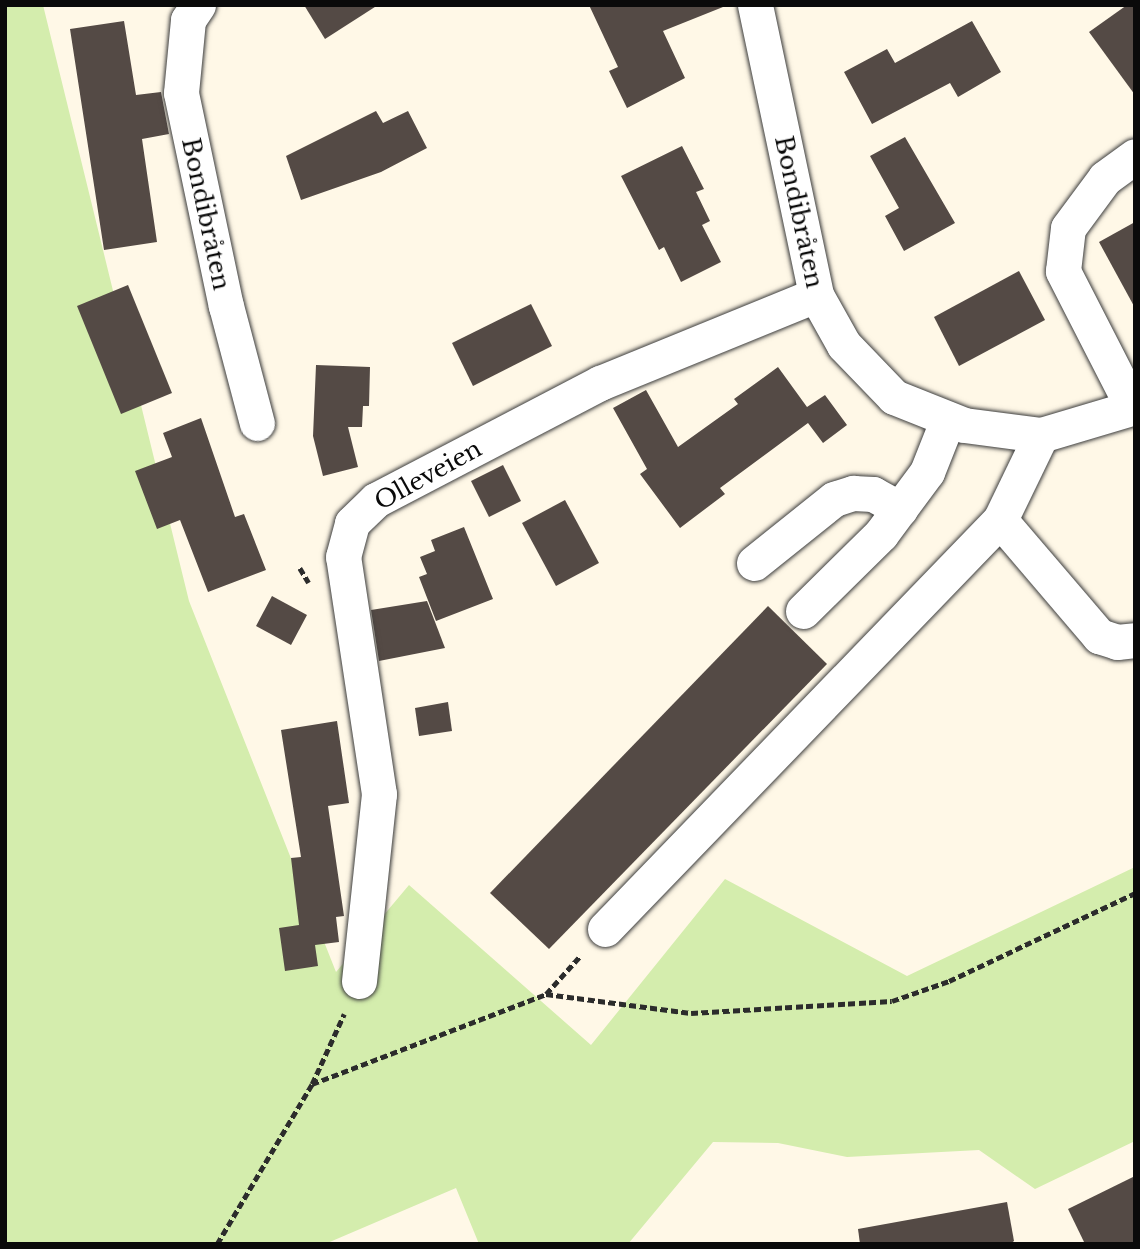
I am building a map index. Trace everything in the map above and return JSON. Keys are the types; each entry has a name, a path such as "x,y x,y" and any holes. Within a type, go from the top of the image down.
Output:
{"street":[{"name":"Bondibråten","path":"198,5 188,20 181,93 226,306 257,423"},
{"name":"Bondibråten","path":"755,5 816,295 844,345 894,397 948,419 964,425 1041,435 1134,407 1063,271 1068,228 1105,178 1135,156"},
{"name":"Olleveien","path":"359,981 379,794 343,557 352,523 376,500 600,383 816,295"},
{"path":"803,611 881,534 900,509 927,472 948,419"},
{"path":"605,929 1000,520 1041,435"},
{"path":"754,563 834,499 853,492 873,494 900,509"},
{"path":"1000,520 1099,636 1117,642 1135,640"}],"path":[{"path":"546,994 691,1013 892,1001 948,981 1135,893"},
{"path":"312,1084 546,994 605,929"},
{"path":"217,1244 312,1084 359,981"}],"green space":[{"path":"5,5 43,5 189,601 336,972 409,885 591,1045 725,879 907,976 1135,867 1135,1141 1035,1189 979,1150 847,1157 778,1143 713,1142 628,1244 479,1244 456,1188 325,1244 5,1244"}],"building":[{"path":"304,5 378,5 325,39"},
{"path":"589,5 723,7 663,31 685,78 627,108 609,71 618,67"},
{"path":"1127,5 1135,5 1135,95 1089,32"},
{"path":"124,21 136,95 161,92 169,134 142,139 157,242 104,250 70,29"},
{"path":"972,21 1001,72 958,97 950,83 872,124 844,72 887,49 895,63"},
{"path":"376,111 383,123 408,111 427,148 381,172 301,200 286,156"},
{"path":"905,137 955,223 904,251 885,216 899,208 870,156"},
{"path":"682,146 704,189 696,192 710,221 702,225 721,262 681,282 664,247 659,250 621,176"},
{"path":"1135,222 1135,308 1099,242"},
{"path":"1019,271 1045,320 959,366 934,317"},
{"path":"128,285 172,393 121,414 77,306"},
{"path":"531,304 552,346 473,386 452,343"},
{"path":"316,365 370,367 369,406 363,406 362,427 348,427 358,467 323,476 313,436"},
{"path":"778,367 807,407 825,395 847,425 823,443 808,423 720,488 725,494 680,528 640,474 647,469 613,408 646,390 678,447 738,404 734,399"},
{"path":"201,418 235,517 244,514 266,570 208,592 180,520 157,529 135,471 172,457 163,433"},
{"path":"503,465 521,501 489,517 471,481"},
{"path":"565,500 599,563 556,586 522,523"},
{"path":"464,527 493,599 436,621 419,577 427,574 420,557 435,551 431,540"},
{"path":"272,596 307,615 291,645 256,626"},
{"path":"427,601 445,648 379,661 371,610"},
{"path":"768,606 827,664 549,949 490,893"},
{"path":"448,702 452,731 419,736 415,708"},
{"path":"337,721 349,803 328,806 344,916 336,917 339,942 315,945 318,966 285,971 279,928 299,925 291,858 301,857 281,730"},
{"path":"1135,1176 1135,1244 1085,1244 1068,1209"},
{"path":"1007,1202 1014,1241 1010,1244 860,1244 858,1229"}]}
